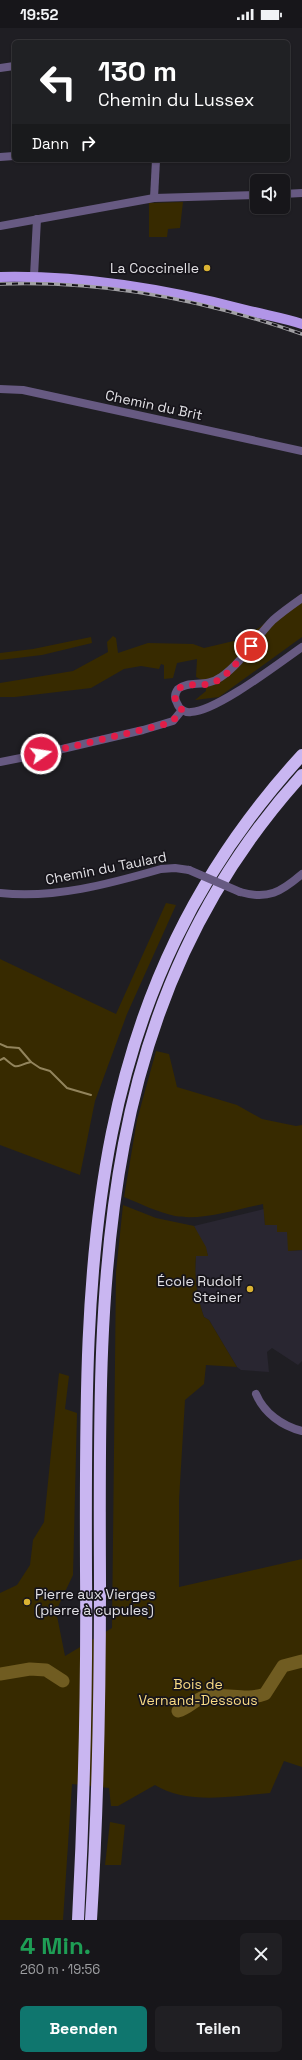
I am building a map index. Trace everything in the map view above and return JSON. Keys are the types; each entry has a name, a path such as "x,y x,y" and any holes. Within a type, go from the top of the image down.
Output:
{"highway":[{"path":"78,1920 83,1794 86,1632 87,1363 92,1274 100,1201 114,1120 135,1039 168,953 203,887 250,818 302,755"},
{"path":"91,1920 97,1794 100,1632 101,1364 105,1281 113,1208 127,1123 148,1044 176,969 211,899 249,840 302,775"}],"main road":[{"path":"0,277 34,276 76,278 155,290 218,302 302,324"}],"street":[{"path":"0,68 12,66"},
{"path":"0,157 12,156"},
{"path":"154,198 156,162"},
{"path":"290,194 302,193"},
{"path":"0,226 154,198 250,195"},
{"path":"34,276 37,219"},
{"name":"Chemin du Brit","path":"0,389 23,390 302,451"},
{"path":"302,598 273,620 235,665 221,677 210,683 183,686 178,689 175,695 176,703 182,710 194,712 224,698 302,647"},
{"path":"0,762 144,730 173,720 182,710"},
{"name":"Chemin du Taulard","path":"0,893 23,896 58,893 161,869 175,868 189,870 240,892 256,896 277,892 302,874"},
{"path":"256,1394 259,1402 269,1414 283,1424 302,1431"}],"shaded area":[{"name":"École Rudolf Steiner","path":"264,1209 265,1225 277,1225 288,1232 288,1251 302,1250 302,1361 298,1365 272,1348 267,1352 269,1372 241,1370 237,1367 209,1320 204,1317 200,1305 195,1273 196,1256 208,1255 194,1226"}],"green space":[{"path":"183,202 180,228 168,229 167,237 149,237 149,203"},
{"path":"302,593 302,637 219,697 195,700 206,691 206,682 196,677 197,659 177,663 173,678 164,679 164,665 161,664 159,669 141,666 124,669 91,688 15,697 0,697 0,683 73,671 108,652 107,642 113,636 116,638 118,653 148,643 193,644 204,648 238,640 260,627"},
{"path":"91,637 92,643 42,655 0,660 0,653 33,649"},
{"path":"166,903 176,905 127,1014 95,1101 80,1175 0,1145 0,959 116,1014"},
{"path":"156,1051 169,1054 177,1087 237,1105 262,1119 296,1126 302,1125 302,1250 288,1251 287,1232 277,1232 277,1225 265,1225 263,1204 208,1216 185,1217 175,1216 149,1208 124,1197 137,1120"},
{"name":"Bois de Vernand-Dessous","path":"123,1205 156,1218 194,1226 206,1247 208,1256 196,1256 195,1264 200,1302 204,1317 209,1320 237,1367 206,1365 204,1384 185,1400 179,1500 179,1587 302,1559 302,1767 284,1761 270,1793 211,1798 196,1797 167,1791 155,1785 118,1806 111,1806 109,1788 72,1784 63,1920 0,1920 0,1593 17,1585 30,1565 33,1540 44,1522 59,1373 69,1376 65,1409 77,1413 73,1575 56,1611 65,1656 112,1628 116,1272"},
{"path":"110,1822 125,1825 121,1865 105,1865"}],"waterway":[{"path":"0,1044 7,1047 19,1048 31,1062 40,1068 50,1071 67,1088 91,1095"},
{"path":"0,1060 4,1058 15,1066 31,1062"},
{"path":"178,1711 204,1697 216,1695 251,1697 265,1694 283,1666 302,1661"},
{"path":"0,1674 30,1669 46,1670 63,1681"}],"railway":[{"path":"0,284 77,285 153,295 228,311 302,334"}],"place":[{"name":"La Coccinelle","path":"207,268"},
{"name":"École Rudolf Steiner","path":"250,1289"},
{"name":"Pierre aux Vierges (pierre à cupules)","path":"27,1602"}],"route":[{"path":"41,754 166,724 176,718 182,710 176,703 175,699 176,691 180,687 214,682 228,672 251,646"}]}
